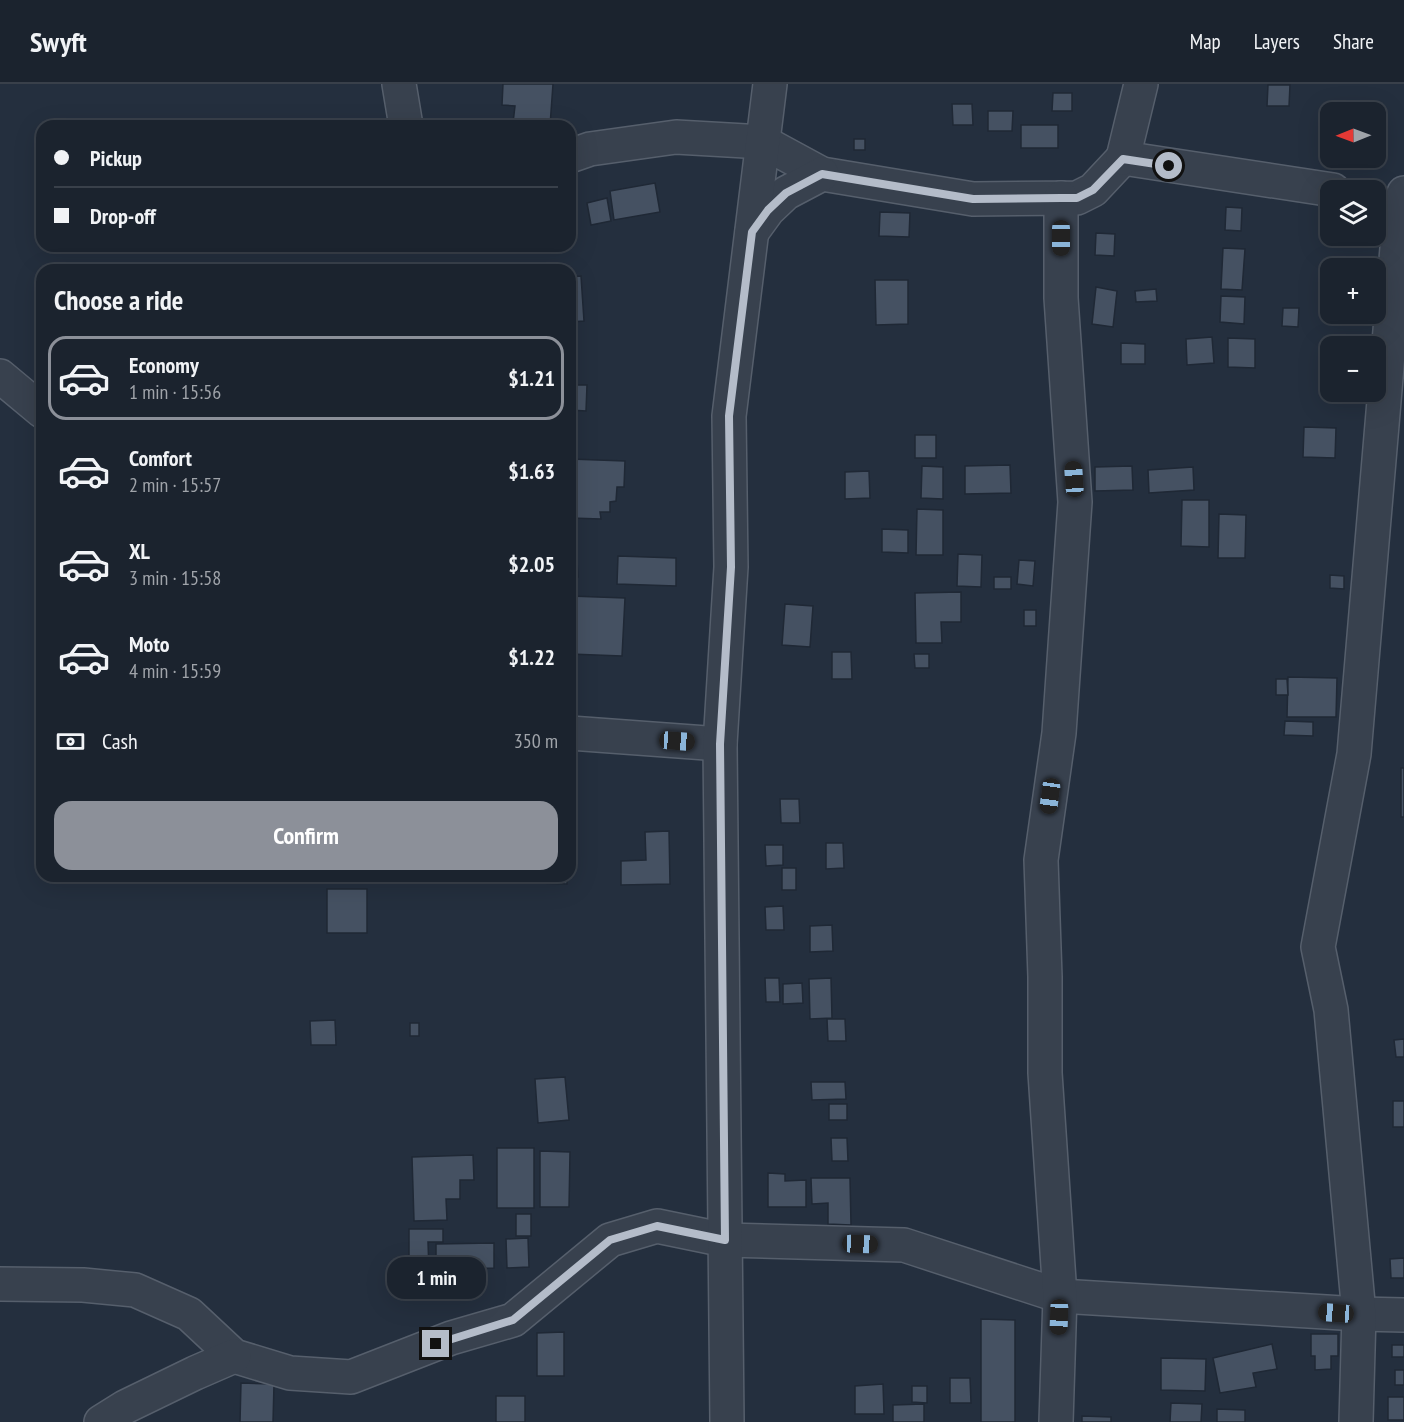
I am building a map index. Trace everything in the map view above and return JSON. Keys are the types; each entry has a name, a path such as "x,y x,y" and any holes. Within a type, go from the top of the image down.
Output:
{"street":[{"path":"399,84 405,120"},
{"path":"727,1422 720,744 731,567 729,416 770,84"},
{"path":"576,154 676,137 763,142 822,174 973,199 1077,198 1093,190 1123,159 1141,84"},
{"path":"1123,159 1320,188"},
{"path":"752,232 768,210 786,193 822,174"},
{"path":"1356,1422 1359,1314 1331,1010 1318,947 1354,754 1394,197"},
{"path":"1056,1422 1060,1296 1045,1073 1045,977 1041,860 1059,733 1075,502 1061,298 1061,198"},
{"path":"0,376 36,406"},
{"path":"576,733 720,744"},
{"path":"0,1284 83,1285 135,1290 189,1314 234,1356 290,1372 351,1377 452,1338 513,1320 610,1240 657,1226 725,1240 904,1245 1060,1296 1404,1315"},
{"path":"101,1422 125,1407 185,1377 234,1356"}],"building":[{"path":"503,84 553,84 550,120 513,120 515,106 502,105"},
{"path":"1268,85 1290,85 1289,106 1267,106"},
{"path":"1053,93 1072,93 1072,111 1052,111"},
{"path":"952,104 972,104 973,125 953,125"},
{"path":"988,111 1013,111 1012,131 988,131"},
{"path":"1021,125 1058,125 1058,148 1021,148"},
{"path":"854,139 865,139 865,150 854,150"},
{"path":"655,183 660,212 614,220 610,191"},
{"path":"607,198 611,221 591,225 587,203"},
{"path":"1226,207 1242,208 1241,231 1225,230"},
{"path":"880,212 910,213 909,237 879,236"},
{"path":"1096,233 1115,234 1114,256 1095,255"},
{"path":"1223,248 1245,249 1242,290 1221,289"},
{"path":"576,276 581,276 584,321 576,322"},
{"path":"875,280 908,280 908,324 876,325"},
{"path":"1096,287 1117,291 1113,327 1092,324"},
{"path":"1156,289 1157,301 1136,302 1135,291"},
{"path":"1221,296 1245,297 1244,324 1220,322"},
{"path":"1283,308 1299,308 1298,327 1282,326"},
{"path":"1212,337 1214,363 1187,365 1186,339"},
{"path":"1228,338 1255,339 1255,368 1228,367"},
{"path":"1121,343 1145,344 1145,364 1121,364"},
{"path":"576,385 587,385 586,411 576,410"},
{"path":"1304,427 1336,428 1335,458 1303,457"},
{"path":"915,435 936,435 936,458 915,458"},
{"path":"576,459 625,461 624,487 617,487 616,501 610,502 610,512 600,512 601,519 576,518"},
{"path":"1010,465 1011,493 965,494 965,466"},
{"path":"922,466 943,467 943,499 921,498"},
{"path":"1132,466 1133,490 1095,491 1095,467"},
{"path":"1193,467 1194,490 1149,493 1148,470"},
{"path":"869,471 870,498 845,499 845,472"},
{"path":"1182,500 1209,500 1209,547 1181,546"},
{"path":"917,509 943,510 943,555 916,555"},
{"path":"1219,514 1246,515 1245,558 1218,558"},
{"path":"882,529 908,530 908,553 882,552"},
{"path":"958,554 982,555 981,587 957,586"},
{"path":"618,556 676,558 676,586 617,584"},
{"path":"1019,560 1035,561 1033,586 1017,584"},
{"path":"576,561 577,561 578,577 576,577"},
{"path":"1330,575 1344,576 1344,589 1330,588"},
{"path":"994,577 1011,577 1011,589 994,589"},
{"path":"961,592 961,622 941,622 942,643 916,643 915,593"},
{"path":"576,596 625,598 622,656 576,654"},
{"path":"785,604 813,606 810,647 782,645"},
{"path":"1024,610 1036,610 1036,626 1024,626"},
{"path":"832,652 851,652 852,679 832,679"},
{"path":"914,654 929,654 929,668 915,668"},
{"path":"1288,677 1337,678 1336,717 1287,717"},
{"path":"1276,679 1287,679 1288,695 1276,695"},
{"path":"1285,721 1313,722 1313,736 1284,735"},
{"path":"1401,768 1404,768 1404,817 1401,817"},
{"path":"780,799 799,799 800,823 781,823"},
{"path":"669,831 670,884 621,885 621,861 646,860 645,832"},
{"path":"826,843 843,843 844,868 826,869"},
{"path":"765,845 783,845 783,865 766,866"},
{"path":"782,868 796,868 796,890 782,890"},
{"path":"567,882 567,884 539,883"},
{"path":"327,889 367,889 367,933 327,933"},
{"path":"783,906 784,930 766,930 765,907"},
{"path":"832,925 833,951 810,952 810,926"},
{"path":"765,978 779,978 780,1002 766,1002"},
{"path":"831,978 832,1018 810,1019 809,979"},
{"path":"802,983 803,1003 783,1004 783,984"},
{"path":"827,1019 845,1019 846,1041 828,1041"},
{"path":"335,1020 336,1045 311,1045 310,1021"},
{"path":"410,1023 419,1023 419,1036 410,1036"},
{"path":"1404,1039 1404,1057 1396,1057 1394,1040"},
{"path":"565,1077 569,1120 538,1123 535,1079"},
{"path":"811,1082 845,1082 846,1099 812,1100"},
{"path":"1393,1101 1404,1101 1404,1127 1393,1127"},
{"path":"829,1104 847,1104 847,1120 829,1120"},
{"path":"831,1138 847,1138 848,1161 832,1161"},
{"path":"497,1148 534,1148 534,1208 497,1208"},
{"path":"540,1151 570,1152 569,1207 540,1207"},
{"path":"473,1155 474,1180 460,1180 460,1199 446,1199 447,1220 414,1221 412,1157"},
{"path":"768,1173 785,1174 785,1181 806,1180 806,1207 768,1207"},
{"path":"811,1178 850,1178 851,1225 828,1224 828,1203 812,1204"},
{"path":"516,1214 531,1214 531,1236 516,1236"},
{"path":"409,1229 443,1229 443,1242 428,1242 429,1270 409,1270"},
{"path":"528,1238 529,1267 507,1268 506,1239"},
{"path":"494,1243 494,1268 436,1269 436,1244"},
{"path":"1404,1258 1404,1278 1391,1278 1390,1259"},
{"path":"981,1319 1015,1320 1015,1422 981,1422"},
{"path":"564,1332 564,1376 537,1376 537,1333"},
{"path":"1311,1334 1338,1334 1338,1356 1331,1356 1331,1369 1315,1370 1315,1356 1311,1356"},
{"path":"1272,1344 1277,1369 1253,1373 1256,1387 1220,1393 1213,1358"},
{"path":"1392,1345 1404,1345 1404,1357 1392,1357"},
{"path":"1161,1358 1206,1359 1205,1391 1161,1390"},
{"path":"1395,1370 1404,1370 1404,1385 1395,1385"},
{"path":"950,1378 970,1378 971,1403 950,1403"},
{"path":"241,1383 274,1384 273,1422 240,1422"},
{"path":"883,1384 884,1414 855,1414 855,1386"},
{"path":"912,1386 927,1386 927,1403 912,1402"},
{"path":"496,1396 525,1396 525,1422 496,1422"},
{"path":"1388,1397 1404,1397 1404,1420 1388,1420"},
{"path":"1171,1403 1202,1404 1201,1422 1170,1422"},
{"path":"924,1404 924,1422 893,1422 893,1405"},
{"path":"1217,1409 1245,1410 1245,1422 1217,1422"},
{"path":"1082,1416 1111,1417 1111,1422 1082,1422"}],"route":[{"path":"436,1344 513,1320 610,1240 657,1226 725,1240 720,744 731,567 729,416 752,232 768,210 786,193 822,174 973,199 1077,198 1093,190 1123,159 1169,166"}]}
